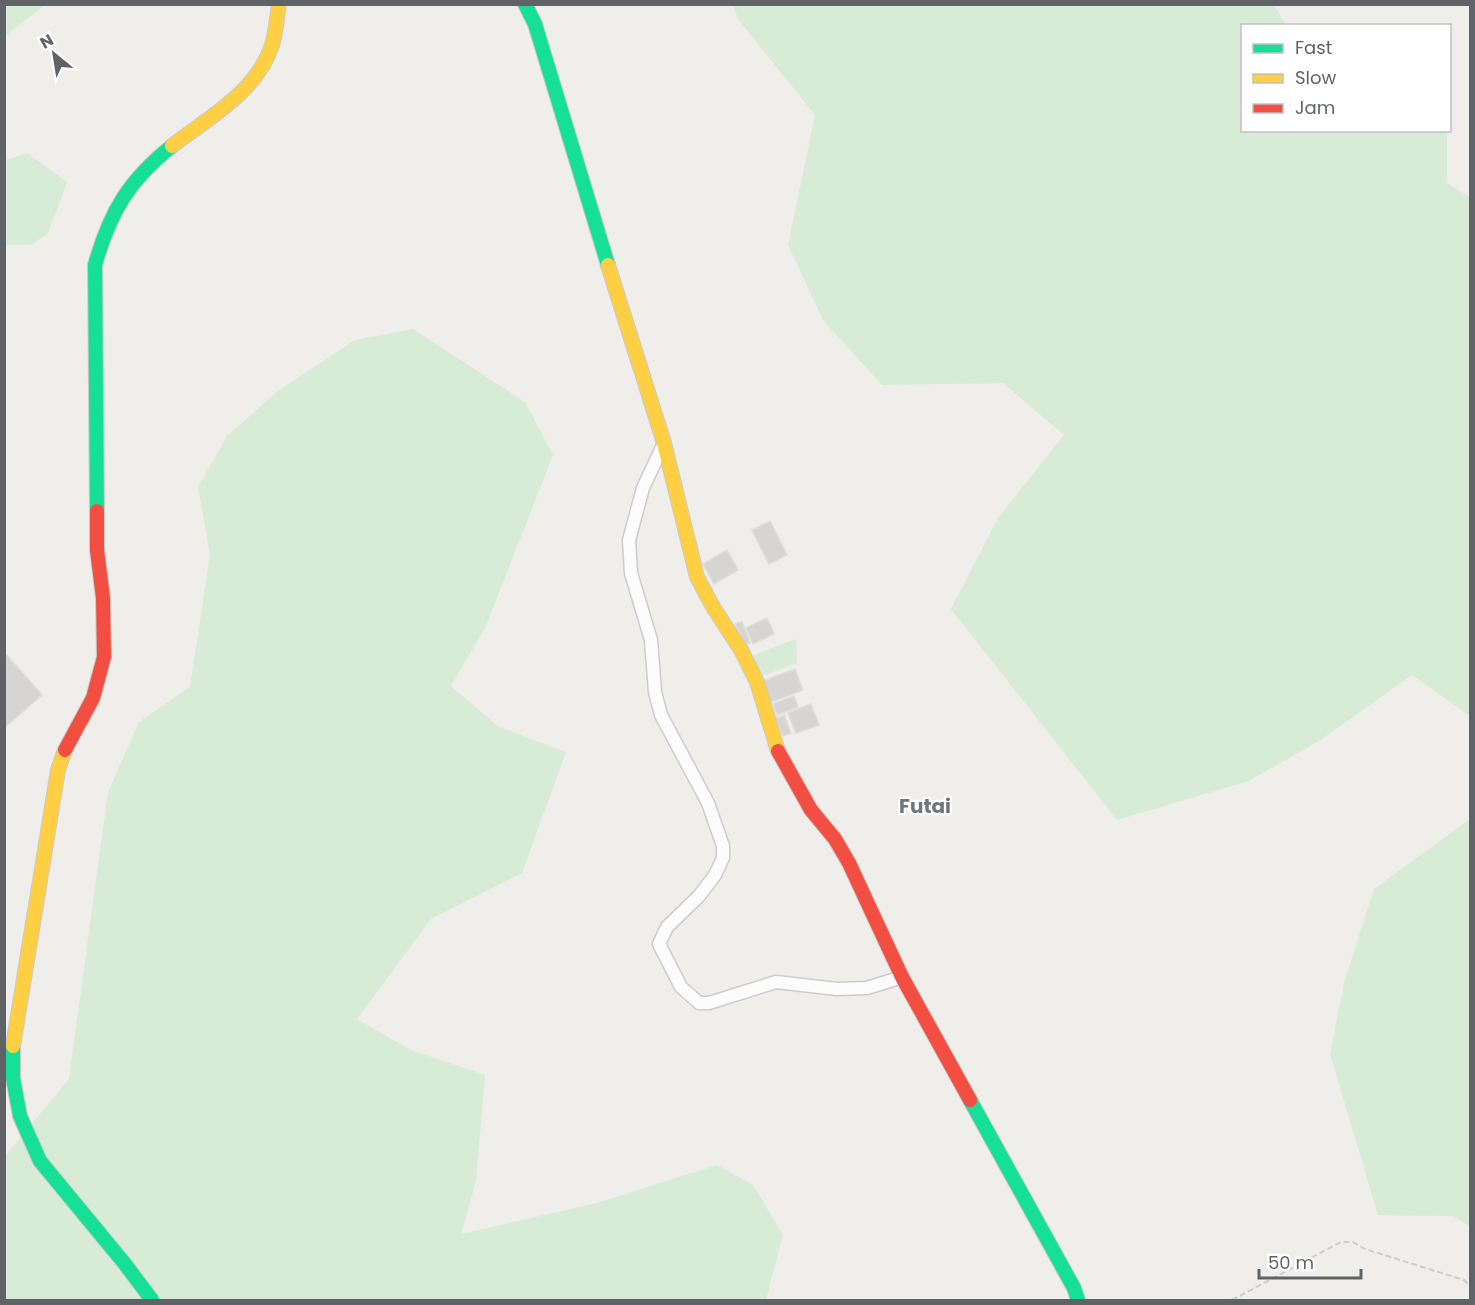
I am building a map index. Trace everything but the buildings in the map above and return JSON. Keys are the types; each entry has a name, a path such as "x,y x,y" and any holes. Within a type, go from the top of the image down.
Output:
{"street":[{"path":"152,1300 40,1161 20,1116 13,1078 13,1047 58,770 62,755 93,698 104,657 103,598 97,550 94,312 96,265 102,240 129,187 152,162 246,89 263,64 272,45 279,4"},
{"path":"525,4 535,24 664,443 684,515 697,577 741,650 757,682 776,747 811,810 835,839 849,863 902,977 1074,1288 1078,1300"},
{"path":"664,443 643,488 629,540 630,573 651,640 655,692 661,715 708,802 723,846 723,858 715,876 699,896 667,927 659,944 681,987 699,1003 709,1003 776,982 837,989 867,988 902,977"},
{"path":"4,1114 20,1116"}],"path":[{"path":"1232,1300 1341,1242 1353,1242 1365,1249 1464,1280 1470,1286"}],"green space":[{"path":"5,4 45,4 45,5 5,36"},
{"path":"733,5 1274,5 1285,24 1241,24 1241,132 1447,132 1447,183 1470,197 1470,716 1412,675 1319,741 1249,781 1117,820 951,609 998,518 1064,435 1003,383 882,385 823,320 788,245 815,115 738,19"},
{"path":"27,153 67,182 48,234 30,245 5,245 5,160"},
{"path":"413,329 525,402 553,455 485,628 451,686 499,727 566,752 522,873 431,919 357,1019 411,1050 485,1075 476,1181 461,1234 597,1203 717,1165 753,1185 783,1235 766,1300 5,1300 5,1156 69,1079 108,792 139,722 190,687 210,555 198,487 227,436 278,391 355,340"},
{"path":"796,639 797,663 760,677 751,656"},
{"path":"1470,819 1470,1226 1452,1216 1378,1215 1330,1054 1345,979 1374,889"}],"traffic: fast":[{"path":"525,4 535,24 608,265"},
{"path":"97,511 95,265 107,229 123,198 144,171 172,146"},
{"path":"13,1046 13,1078 20,1116 40,1161 152,1300"},
{"path":"970,1100 1074,1288 1078,1300"}],"traffic: slow":[{"path":"172,146 230,103 255,77 272,45 279,4"},
{"path":"608,265 664,443 697,577 741,650 757,682 778,751"},
{"path":"13,1046 58,770 65,750"}],"traffic: jam":[{"path":"65,750 93,698 104,657 103,598 97,550 97,511"},
{"path":"778,751 811,810 835,839 849,863 902,977 970,1100"}],"district":[{"name":"Futai","path":"925,806"}]}
